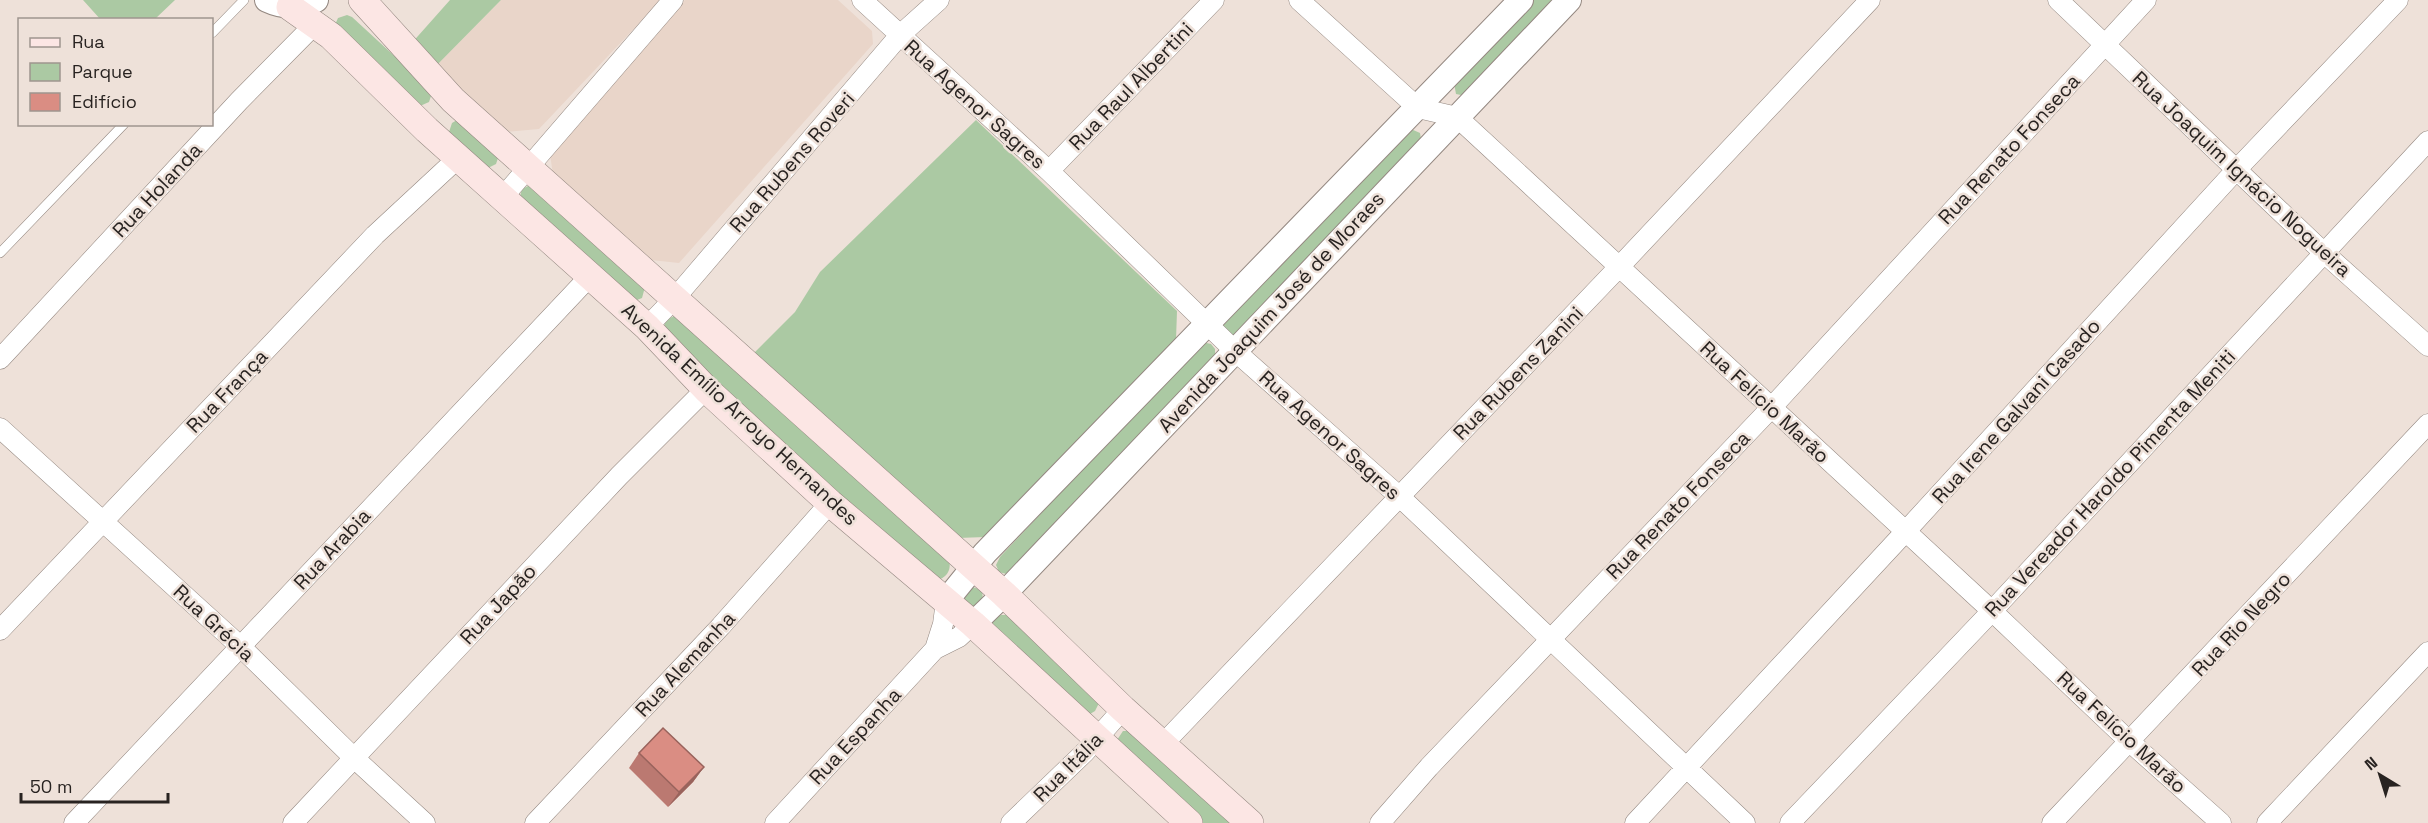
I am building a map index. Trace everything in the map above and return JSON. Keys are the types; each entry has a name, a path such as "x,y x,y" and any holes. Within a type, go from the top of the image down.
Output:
{"main road":[{"name":"Avenida Emílio Arroyo Hernandes","path":"362,0 453,100 1004,594 1123,709 1251,823"},
{"name":"Avenida Emílio Arroyo Hernandes","path":"297,7 331,36 427,130 647,327 706,389 830,503 973,624 1189,823"},
{"path":"427,130 453,100"}],"street":[{"path":"502,198 673,0"},
{"name":"Rua Agenor Sagres","path":"862,0 1049,171 1235,351 1400,497 1745,823"},
{"name":"Rua Rubens Roveri","path":"647,327 675,298 900,35 939,0"},
{"name":"Rua Raul Albertini","path":"1049,171 1214,0"},
{"name":"Rua Felício Marão","path":"1299,0 1418,108 1457,117 1906,531 2130,742 2221,823"},
{"name":"Avenida Joaquim José de Moraes","path":"945,601 973,567 1521,0"},
{"name":"Avenida Joaquim José de Moraes","path":"973,624 1569,0"},
{"name":"Rua Rubens Zanini","path":"1163,744 1619,267 1870,0"},
{"name":"Rua Joaquim Ignácio Nogueira","path":"2058,0 2323,252 2428,345"},
{"name":"Rua Renato Fonseca","path":"1380,823 1429,767 1771,408 2146,0"},
{"name":"Rua Irene Galvani Casado","path":"1635,823 2237,169 2398,0"},
{"name":"Rua Holanda","path":"0,359 239,101 297,7"},
{"name":"Rua Vereador Haroldo Pimenta Meniti","path":"1790,823 1992,611 2428,141"},
{"name":"Rua França","path":"0,630 375,235 458,158"},
{"name":"Rua Arabia","path":"74,823 591,275"},
{"name":"Rua Japão","path":"293,823 619,476 706,389"},
{"name":"Rua Rio Negro","path":"2052,823 2428,424"},
{"name":"Rua Grécia","path":"0,428 240,647 353,757 425,823"},
{"name":"Rua Alemanha","path":"535,823 721,626 830,503"},
{"name":"Rua Espanha","path":"934,649 943,624 945,601"},
{"name":"Rua Espanha","path":"775,823 934,649 958,637 973,624"},
{"path":"2267,823 2428,652"},
{"name":"Rua Itália","path":"1011,823 1123,709"}],"lane":[{"path":"213,32 244,0"},
{"path":"0,253 122,126"}],"shaded area":[{"path":"501,0 661,0 539,129 505,132 435,67"},
{"path":"685,0 838,0 872,31 873,44 679,263 651,260 553,175 549,147"}],"green space":[{"path":"83,0 175,0 156,18 99,18"},
{"path":"450,0 501,0 435,67 410,45"},
{"path":"1532,0 1558,0 1466,96 1456,94 1454,83"},
{"path":"347,15 352,17 427,86 431,96 429,102 420,106 334,27 338,18"},
{"path":"457,120 498,158 496,164 488,168 449,132 452,123"},
{"path":"976,120 1177,311 1176,340 986,537 957,538 754,353 795,312 820,272"},
{"path":"1411,129 1420,133 1421,139 1235,337 1222,325"},
{"path":"530,185 645,287 642,298 637,300 519,200 522,189"},
{"path":"676,315 949,559 947,573 940,579 835,497 663,329 666,320"},
{"path":"1202,342 1211,344 1215,349 1215,355 1010,575 999,572 996,565 1000,557"},
{"path":"969,587 979,589 982,594 981,601 975,609 962,602"},
{"path":"1001,615 1007,615 1099,703 1095,711 1090,714 990,625"},
{"path":"1123,731 1134,731 1238,823 1200,823 1117,740"}],"building":[{"path":"663,728 704,767 679,792 639,753"}]}
